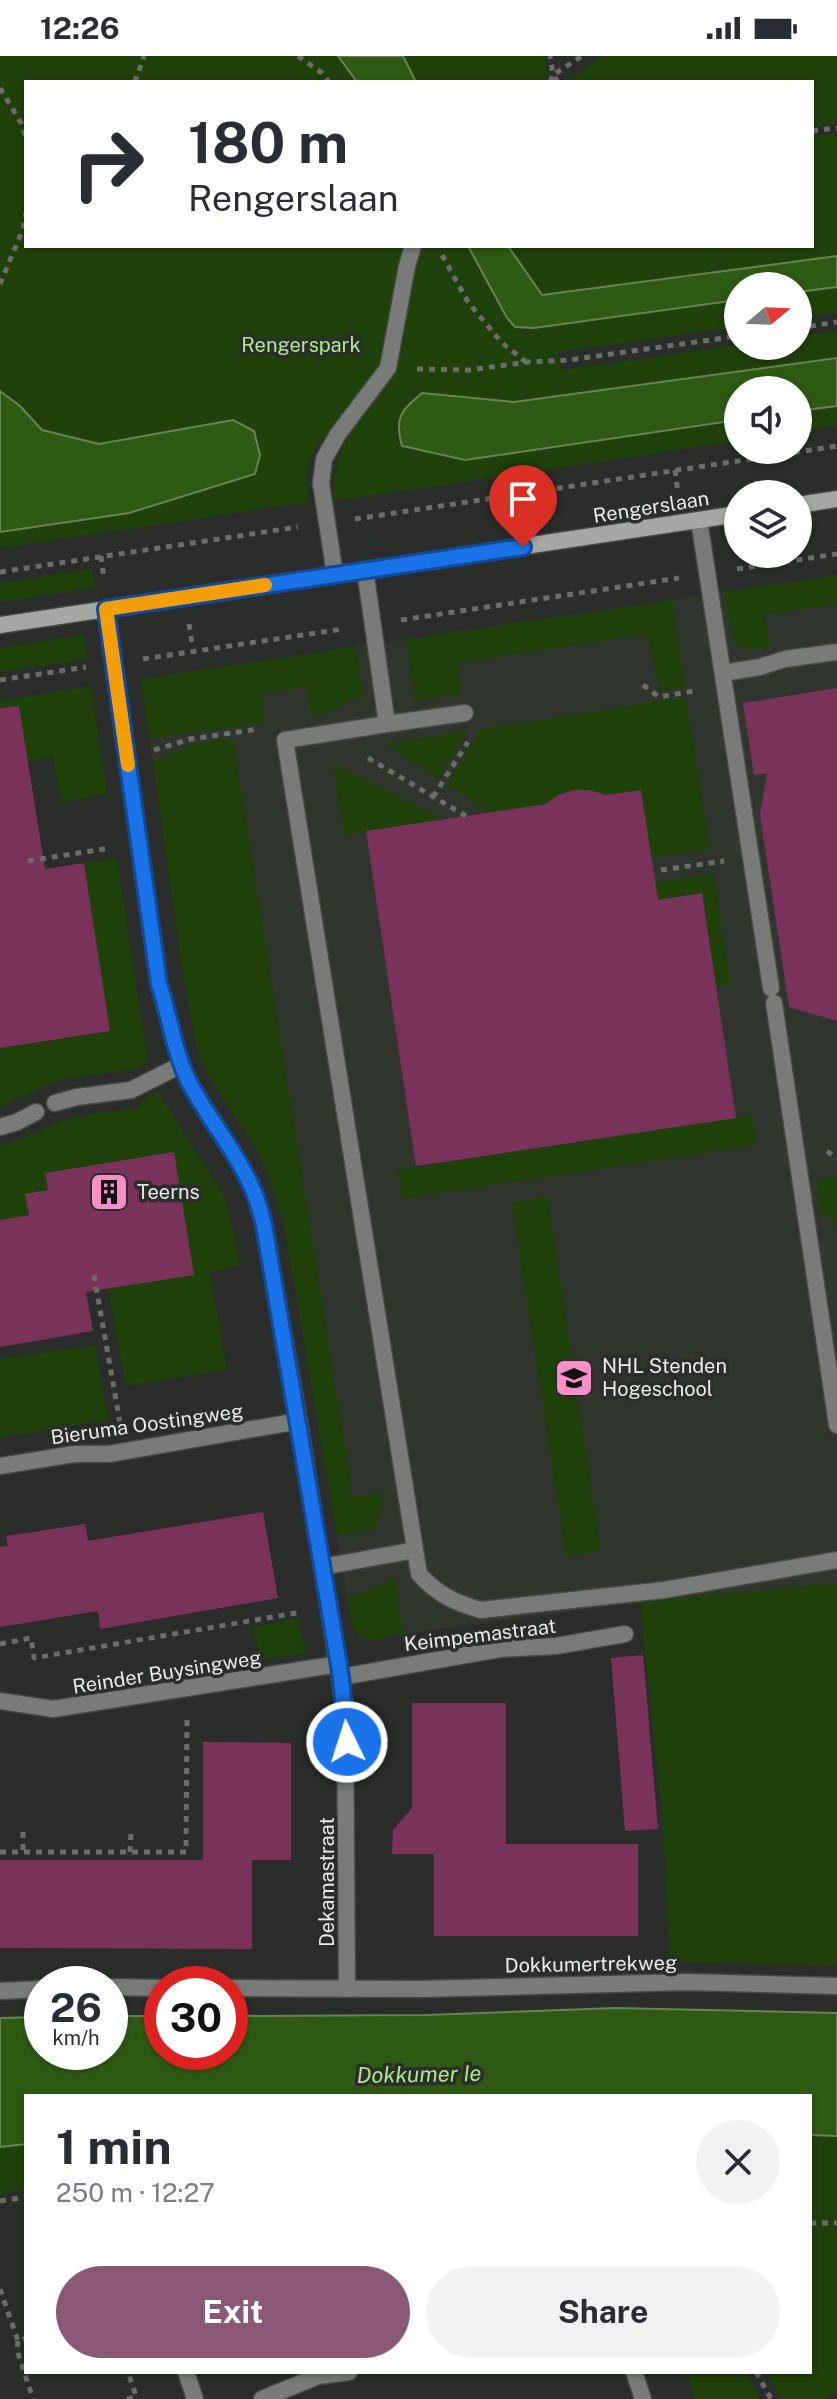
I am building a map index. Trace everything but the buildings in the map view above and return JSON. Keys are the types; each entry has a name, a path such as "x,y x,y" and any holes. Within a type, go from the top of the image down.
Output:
{"street":[{"path":"335,575 321,483 324,459 338,434 388,368 412,248"},
{"path":"812,503 837,499"},
{"name":"Rengerslaan","path":"0,625 724,516"},
{"path":"699,520 837,1425"},
{"path":"365,570 387,724"},
{"name":"Dekamastraat","path":"106,609 159,984 181,1065 254,1192 264,1225 299,1421 340,1671 347,1742 347,1989"},
{"path":"723,673 785,659 837,652"},
{"path":"465,713 285,740 419,1574 434,1591 459,1604 481,1610 664,1590 837,1560"},
{"path":"55,1103 131,1090 181,1065"},
{"path":"0,1127 36,1112"},
{"name":"Bieruma Oostingweg","path":"0,1466 74,1454 109,1454 299,1421"},
{"path":"322,1567 415,1550"},
{"name":"Keimpemastraat","path":"340,1671 500,1649 556,1646 625,1634"},
{"name":"Reinder Buysingweg","path":"0,1701 53,1709 187,1687 340,1671"},
{"name":"Dokkumertrekweg","path":"248,1988 687,1982 837,1986"},
{"path":"0,1991 24,1990"},
{"path":"187,2374 195,2399"},
{"path":"262,2399 318,2376 334,2374"},
{"path":"635,2374 643,2399"}],"path":[{"path":"136,80 144,56"},
{"path":"298,56 327,80"},
{"path":"550,56 551,79"},
{"path":"551,79 582,56"},
{"path":"0,88 24,132"},
{"path":"814,131 837,128"},
{"path":"0,284 24,224"},
{"path":"438,248 468,302 502,343 527,362"},
{"path":"812,326 837,322"},
{"path":"388,368 470,370 569,360 724,338"},
{"path":"0,572 837,446"},
{"path":"0,680 837,554"},
{"path":"188,619 192,644"},
{"path":"643,685 659,697 694,691"},
{"path":"126,754 152,751 191,739 262,729 285,740"},
{"path":"358,729 361,755 466,816"},
{"path":"433,797 476,730"},
{"path":"28,861 139,843"},
{"path":"661,870 751,856"},
{"path":"94,1275 125,1451"},
{"path":"0,1644 31,1638 34,1658 329,1608"},
{"path":"0,1852 186,1852 187,1687"},
{"path":"23,1832 23,1852"},
{"path":"130,1852 131,1832"},
{"path":"0,2201 24,2197"},
{"path":"812,2223 837,2223"},
{"path":"0,2289 18,2341 17,2350 24,2371"},
{"path":"18,2341 24,2339"},
{"path":"25,2374 33,2399"},
{"path":"127,2399 136,2396 129,2374"},
{"path":"757,2374 771,2399"}],"shaded area":[{"name":"NHL Stenden Hogeschool","path":"837,575 837,1965 670,1962 663,1821 640,1602 376,1640 362,1639 352,1626 283,1219 257,1151 205,1070 196,1045 141,679"}],"green space":[{"name":"Rengerspark","path":"0,56 338,56 356,80 24,80 24,248 469,248 515,327 534,328 724,302 724,329 559,352 561,370 724,347 724,360 812,360 812,334 837,331 837,358 514,402 447,395 402,446 465,460 724,422 724,443 335,501 334,482 339,456 348,436 322,440 316,449 308,470 309,502 0,548 0,532 129,513 255,474 233,420 99,444 63,436 0,454"},
{"path":"403,56 545,56 548,75 546,80 415,80"},
{"path":"601,56 837,56 837,123 814,127 814,80 572,80"},
{"path":"837,133 837,256 541,295 509,248 814,248 814,136"},
{"path":"837,287 837,313 812,316 812,290"},
{"path":"837,406 837,426 812,430 812,409"},
{"path":"92,569 95,588 0,602 0,583"},
{"path":"837,575 837,604 765,615 770,646 746,649 734,643 724,592"},
{"path":"672,600 685,687 659,692 648,634 457,663 461,694 415,701 406,640"},
{"path":"84,635 87,659 0,672 0,648"},
{"path":"356,647 363,694 325,714 311,716 307,687 262,693 265,722 149,739 141,679"},
{"path":"91,686 107,794 61,802 53,757 0,766 0,701"},
{"path":"686,697 710,849 651,858 641,790 603,796 590,790 574,790 558,795 549,804 489,813 447,784 482,729"},
{"path":"468,731 438,779 385,744"},
{"path":"233,738 353,1497 382,1493 384,1507 376,1518 378,1529 337,1536 283,1219 257,1151 205,1070 196,1045 153,762 192,744"},
{"path":"333,766 337,766 443,820 344,835"},
{"path":"117,858 148,1062 135,1069 60,1080 0,1106 0,1048 110,1031 84,863"},
{"path":"714,874 730,984 716,987 702,893 658,900 655,882"},
{"path":"158,1092 224,1196 240,1266 210,1272 227,1369 126,1386 108,1289 193,1274 174,1152 46,1173 48,1191 26,1195 29,1215 0,1220 0,1146 77,1117 138,1109 151,1093"},
{"path":"752,1115 757,1145 402,1199 397,1170"},
{"path":"837,1179 836,1234 832,1217 823,1218 816,1180"},
{"path":"548,1197 601,1551 566,1556 512,1203"},
{"path":"95,1345 108,1420 0,1438 0,1359"},
{"path":"395,1578 403,1634 376,1640 362,1639 352,1626 347,1600"},
{"path":"837,1583 837,1965 670,1962 663,1821 640,1602"},
{"path":"298,1618 305,1653 259,1660 254,1627"},
{"path":"812,2135 837,2136 837,2392 823,2399 781,2399 767,2374 812,2374"},
{"path":"24,2144 24,2190 0,2194 0,2147"},
{"path":"687,2374 747,2374 760,2399 695,2399"}],"water":[{"path":"338,56 403,56 415,80 356,80"},
{"path":"469,248 509,248 542,295 837,256 837,287 812,290 812,272 724,272 724,302 534,328 515,327"},
{"path":"837,358 837,406 812,409 812,376 724,376 724,422 465,460 402,446 399,428 401,415 422,393 514,402"},
{"path":"0,391 20,406 42,430 99,444 233,420 254,431 260,455 255,474 129,513 0,532"},
{"name":"Dokkumer Ie","path":"615,2008 837,2013 837,2136 812,2135 812,2094 24,2094 24,2144 0,2147 0,2018 24,2017 24,2070 128,2070 128,2016 144,2016 144,2070 248,2070 248,2016 427,2015"}],"slow traffic":[{"path":"128,765 106,609 265,585"}],"place":[{"name":"Teerns","path":"109,1192"},
{"name":"NHL Stenden Hogeschool","path":"574,1378"}],"route":[{"path":"347,1742 341,1677 264,1225 254,1192 238,1161 181,1065 159,984 106,609 523,547"}]}
